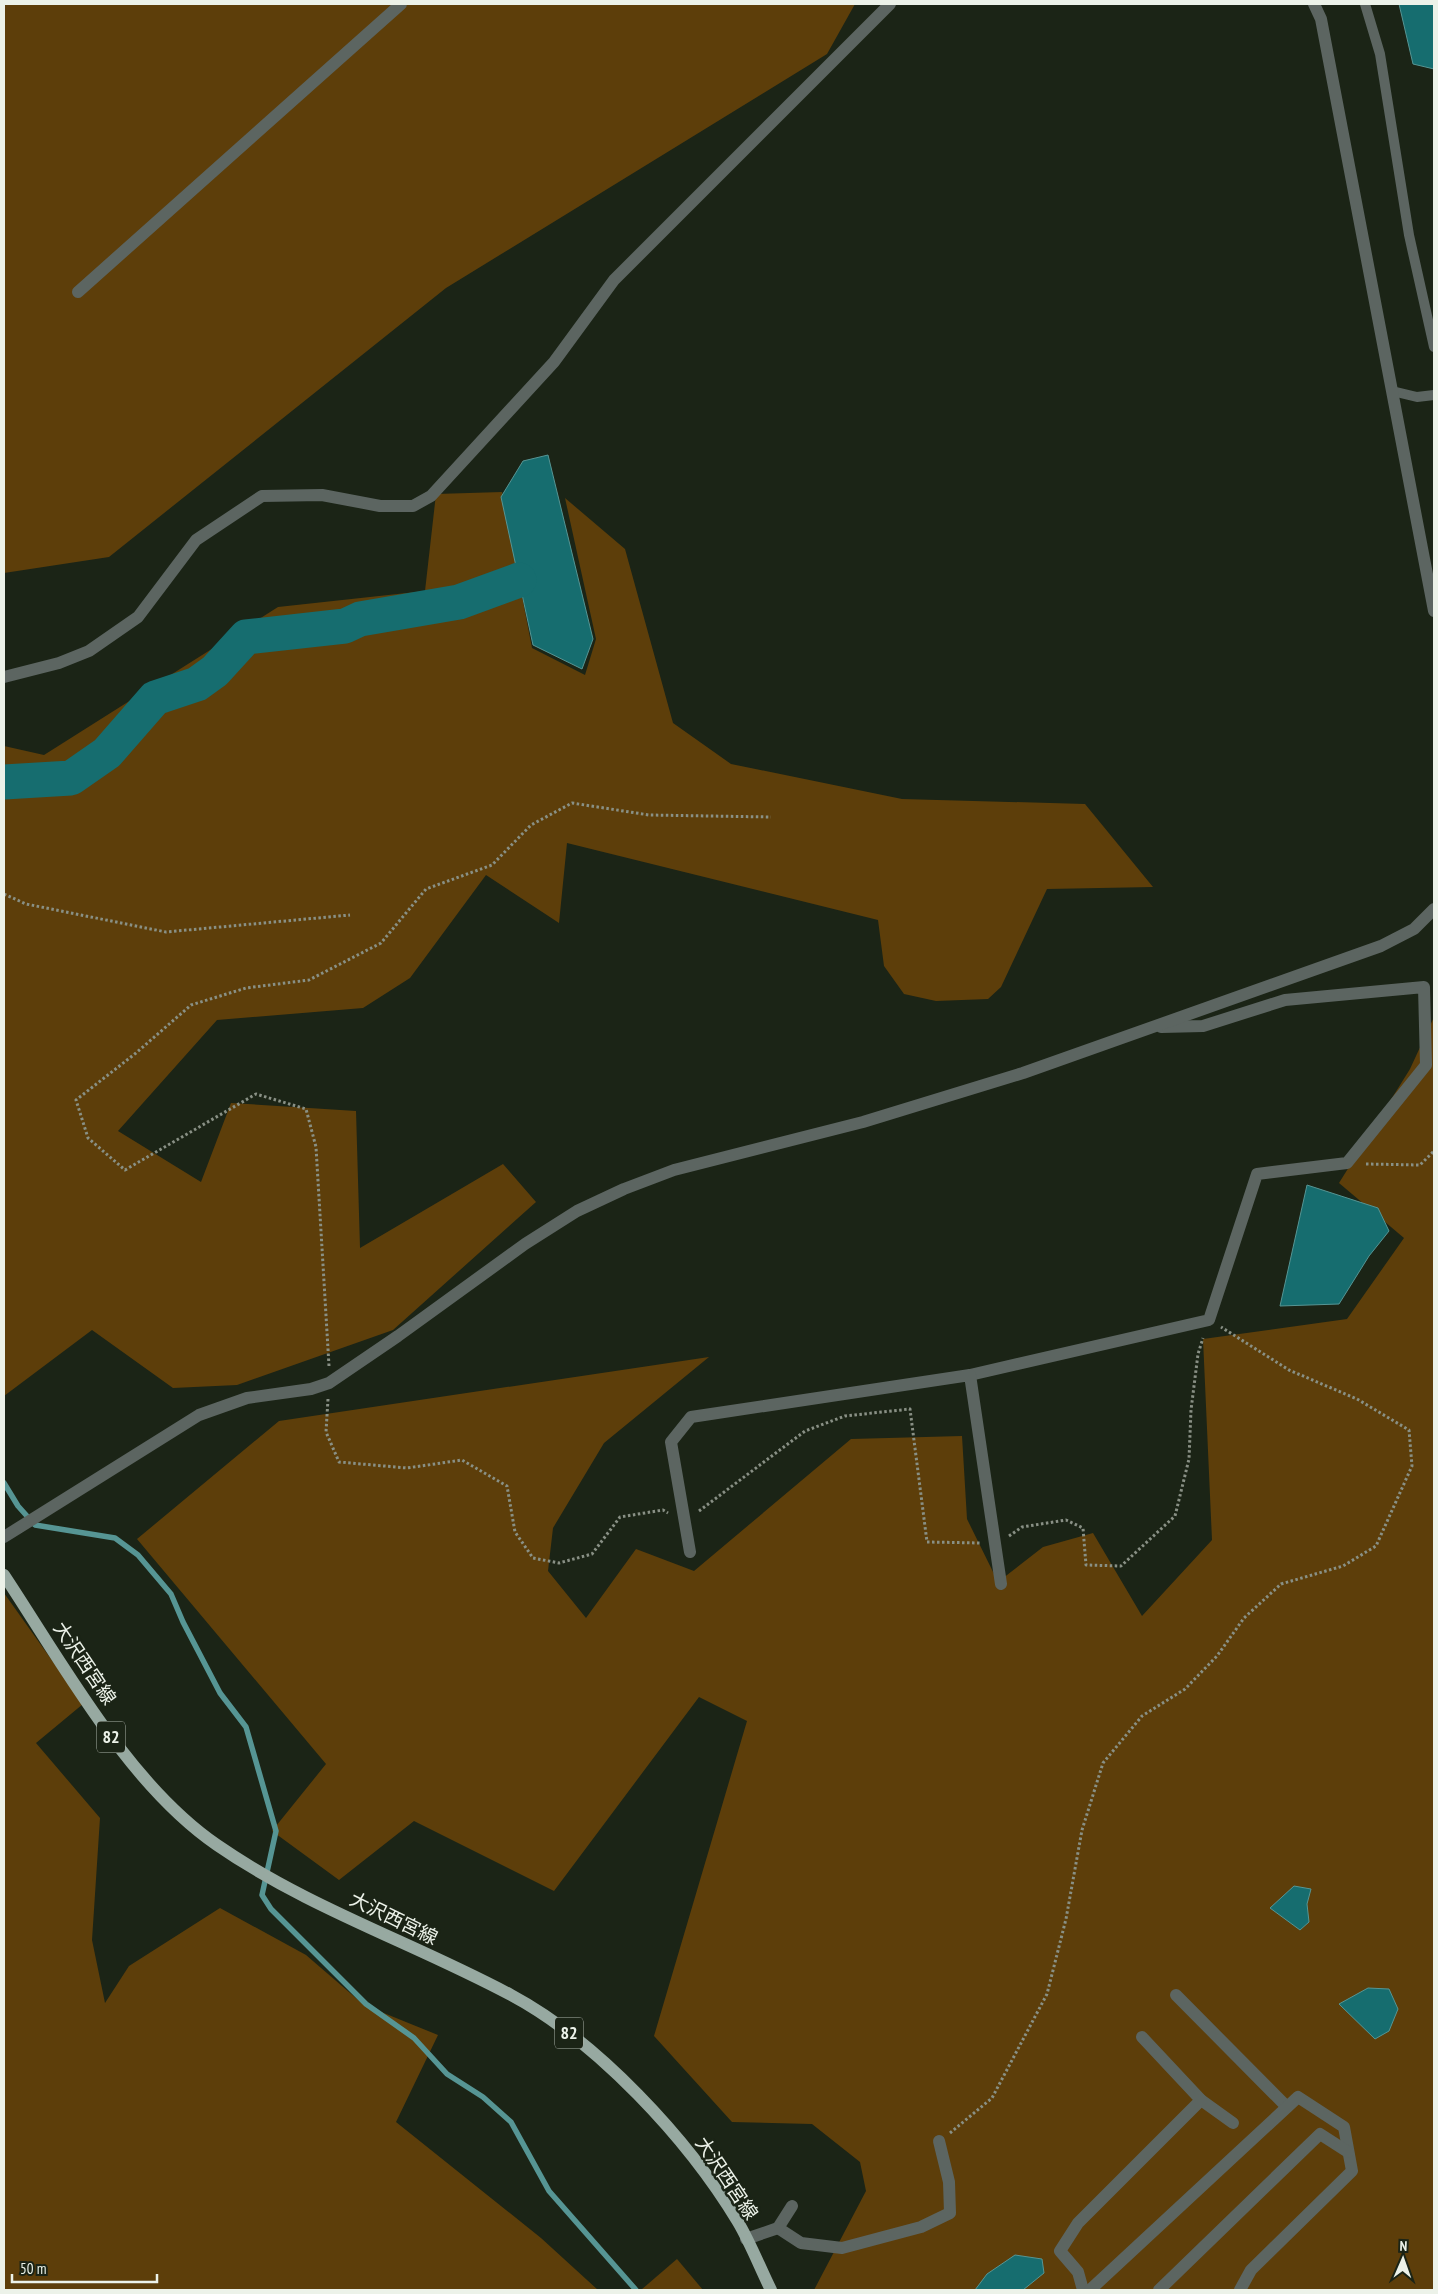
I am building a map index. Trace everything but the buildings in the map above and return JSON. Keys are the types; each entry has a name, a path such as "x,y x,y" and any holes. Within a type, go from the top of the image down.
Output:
{"main road":[{"name":"大沢西宮線","path":"4,1575 121,1751 186,1820 216,1844 252,1867 510,1994 565,2029 594,2053 676,2136 711,2182 746,2239 771,2290"}],"street":[{"path":"78,292 401,4"},
{"path":"4,677 60,663 89,651 138,617 196,540 262,496 322,495 380,506 413,506 431,496 554,362 614,280 890,4"},
{"path":"1314,4 1322,19 1434,611"},
{"path":"4,1537 199,1415 247,1398 311,1389 329,1383 526,1244 578,1211 624,1189 674,1170 863,1122 1023,1074 1381,946 1414,929 1434,909"},
{"path":"690,1552 671,1442 691,1417 970,1375 1209,1320 1257,1174 1346,1163 1426,1065 1429,988 1285,1000 1203,1026 1149,1028"},
{"path":"970,1375 1001,1584"},
{"path":"1176,1995 1287,2107"},
{"path":"1142,2037 1201,2100 1233,2123"},
{"path":"1090,2290 1298,2097 1344,2127 1352,2171 1251,2270 1240,2290"},
{"path":"1083,2290 1078,2272 1060,2251 1078,2223 1201,2100"},
{"path":"1159,2290 1320,2134 1348,2152"},
{"path":"778,2228 801,2243 842,2248 921,2228 950,2213 949,2182 938,2141"},
{"path":"746,2239 778,2228 792,2206"}],"lane":[{"path":"1365,4 1380,54 1409,235 1434,347"},
{"path":"1392,391 1417,397 1434,396"}],"path":[{"path":"675,1518 663,1510 620,1517 592,1554 559,1563 533,1558 515,1532 507,1486 462,1460 407,1468 339,1462 326,1432 329,1383 326,1300 316,1147 306,1109 256,1094 125,1170 88,1138 76,1100 136,1054 191,1005 246,988 309,980 381,943 426,889 492,865 531,825 572,803 649,815 771,817"},
{"path":"4,894 26,904 166,932 350,915"},
{"path":"1346,1163 1420,1165 1434,1151"},
{"path":"938,2141 992,2098 1047,1994 1066,1919 1082,1830 1103,1763 1142,1716 1185,1689 1217,1656 1244,1618 1281,1584 1343,1566 1376,1546 1412,1466 1409,1430 1357,1399 1290,1370 1209,1320 1198,1354 1191,1410 1189,1459 1175,1516 1121,1566 1086,1565 1083,1528 1066,1520 1022,1528 1006,1538"},
{"path":"694,1514 805,1431 845,1416 910,1410 927,1542 990,1544"}],"shaded area":[{"path":"4,4 855,4 827,54 446,288 109,557 4,573"},
{"path":"502,492 532,648 585,675 596,639 565,498 625,549 673,723 731,764 902,799 1085,804 1153,887 1047,889 1001,987 988,999 936,1001 904,994 884,966 878,920 567,843 559,923 486,875 410,978 363,1008 217,1020 118,1131 201,1182 231,1103 356,1111 360,1248 503,1164 536,1202 393,1330 237,1385 173,1388 92,1330 4,1396 4,746 44,755 278,607 425,591 436,494"},
{"path":"1434,1017 1434,2290 814,2290 866,2191 860,2162 812,2124 732,2122 654,2036 747,1721 699,1697 554,1891 414,1821 339,1880 272,1831 326,1764 137,1539 279,1421 709,1357 604,1443 553,1528 548,1571 586,1618 636,1549 694,1571 851,1439 962,1436 967,1519 998,1582 1043,1547 1093,1533 1142,1616 1212,1540 1203,1339 1347,1319 1404,1238 1339,1183 1410,1069"},
{"path":"4,1593 83,1704 36,1743 100,1818 92,1940 105,2003 129,1966 220,1908 306,1955 364,2005 438,2035 396,2122 541,2238 598,2290 4,2290"},
{"path":"677,2259 703,2290 641,2290"}],"water":[{"path":"1399,4 1434,4 1434,69 1413,64"},
{"path":"548,455 593,639 582,669 533,645 501,497 523,461"},
{"path":"1307,1185 1378,1208 1389,1231 1369,1256 1339,1304 1280,1306"},
{"path":"1294,1886 1311,1889 1307,1904 1309,1922 1300,1930 1270,1908"},
{"path":"1368,1988 1389,1989 1398,2009 1389,2031 1375,2039 1339,2004"},
{"path":"1015,2255 1042,2259 1044,2273 1023,2290 975,2290 987,2274"}],"waterway":[{"path":"4,782 71,778 107,753 155,698 197,684 215,671 246,637 345,626 360,619 459,602 519,580"},
{"path":"4,1483 18,1506 35,1525 115,1538 138,1555 171,1594 183,1622 220,1693 246,1727 276,1831 262,1895 271,1909 366,2004 414,2038 447,2074 483,2097 511,2122 549,2191 636,2290"}]}
